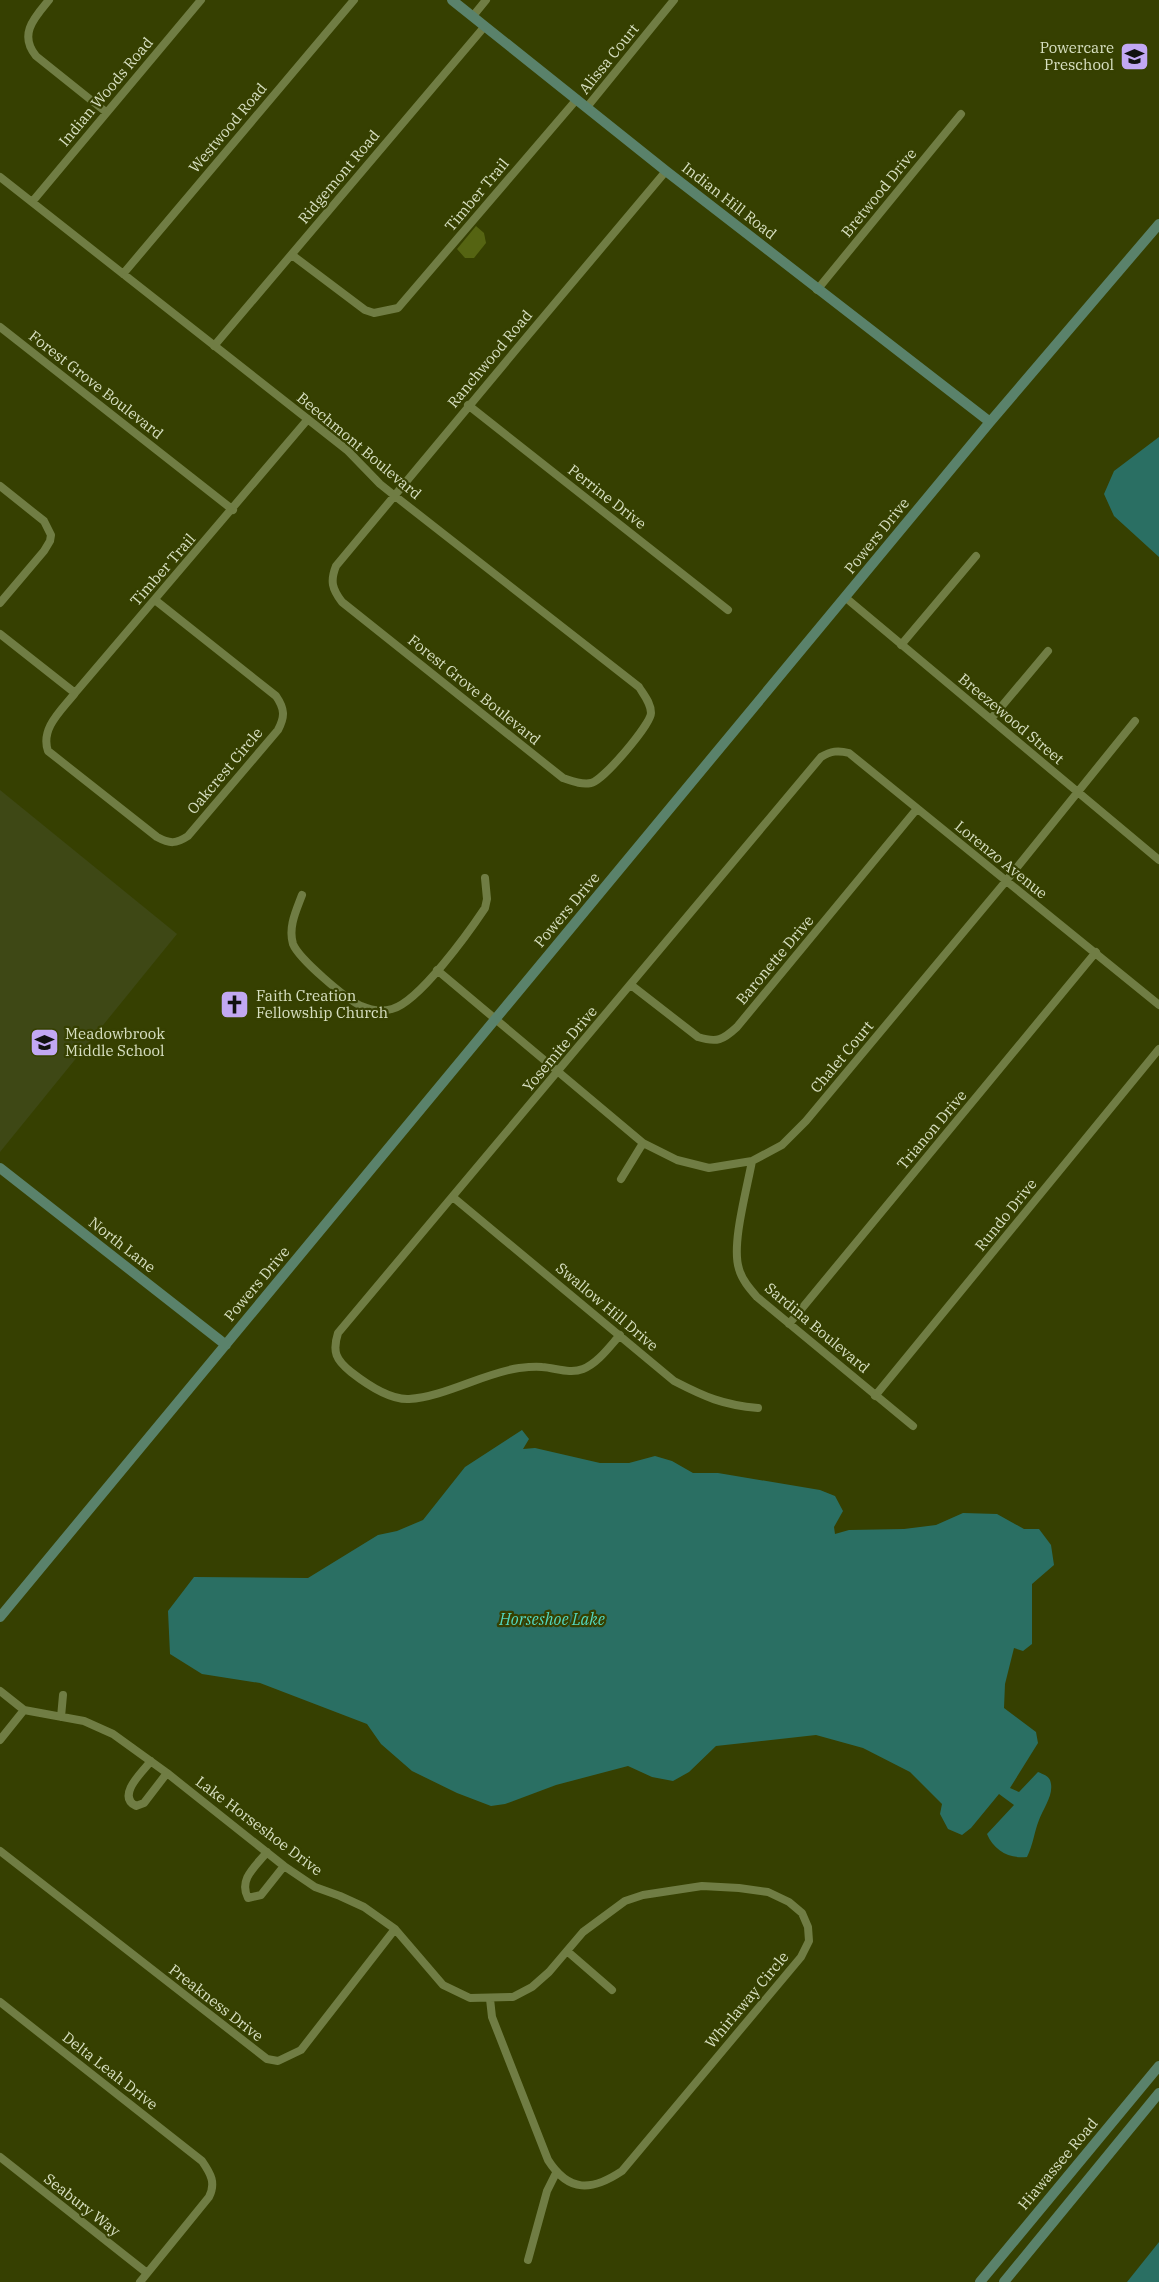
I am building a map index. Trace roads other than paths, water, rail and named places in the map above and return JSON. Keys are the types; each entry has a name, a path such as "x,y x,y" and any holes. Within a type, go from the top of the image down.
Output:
{"street":[{"path":"49,0 32,22 27,37 30,47 36,56 106,112"},
{"name":"Indian Woods Road","path":"32,202 201,0"},
{"name":"Westwood Road","path":"123,274 354,0"},
{"name":"Indian Hill Road","path":"452,0 817,290 990,422"},
{"path":"473,16 486,0"},
{"name":"Alissa Court","path":"588,107 674,0"},
{"name":"Ridgemont Road","path":"214,346 485,26"},
{"name":"Timber Trail","path":"292,255 365,310 374,313 398,309 577,99"},
{"name":"Bretwood Drive","path":"817,290 961,114"},
{"name":"Ranchwood Road","path":"336,566 468,405 666,171"},
{"name":"Beechmont Boulevard","path":"0,177 347,450 380,484 639,687 649,702 651,715 646,725 623,753"},
{"name":"Powers Drive","path":"0,1617 990,422 1159,224"},
{"name":"Forest Grove Boulevard","path":"0,327 233,510"},
{"name":"Perrine Drive","path":"468,405 728,610"},
{"name":"Timber Trail","path":"45,741 46,730 75,693 233,510 308,419"},
{"path":"0,486 44,520 51,535 48,546 0,603"},
{"path":"902,645 976,556"},
{"name":"Forest Grove Boulevard","path":"336,566 331,578 333,591 342,602 563,778 578,783 592,783 603,777 623,753"},
{"name":"Breezewood Street","path":"846,598 1159,860"},
{"name":"Oakcrest Circle","path":"45,741 48,751 157,837 168,843 179,843 188,836 278,730 284,719 282,705 276,696 155,600"},
{"path":"0,634 75,693"},
{"path":"990,719 1048,651"},
{"name":"Chalet Court","path":"437,970 643,1143 677,1160 709,1168 752,1161 782,1145 806,1121 1136,721"},
{"name":"Lorenzo Avenue","path":"821,757 840,751 849,753 916,810 1096,952 1159,1005"},
{"name":"Yosemite Drive","path":"620,1335 597,1359 584,1368 570,1371 539,1366 517,1368 407,1399 390,1395 362,1380 339,1363 334,1346 338,1334 821,757"},
{"name":"Baronette Drive","path":"631,985 698,1037 711,1041 725,1038 737,1027 916,810"},
{"path":"302,895 291,929 294,945 309,965 360,1005 377,1011 400,1006 416,994 437,970 485,908 487,899 485,878"},
{"name":"Trianon Drive","path":"789,1324 1096,952"},
{"name":"Rundo Drive","path":"876,1396 1159,1050"},
{"path":"621,1179 643,1143"},
{"name":"Sardina Boulevard","path":"752,1161 737,1248 739,1269 746,1285 757,1297 913,1426"},
{"name":"North Lane","path":"0,1168 226,1345"},
{"name":"Swallow Hill Drive","path":"453,1198 675,1381 711,1400 758,1408"},
{"name":"Lake Horseshoe Drive","path":"0,1691 24,1710 84,1721 113,1734 167,1773 284,1866 315,1887 364,1907 395,1929 443,1985 470,1998 490,1999"},
{"path":"61,1717 63,1695"},
{"path":"0,1740 24,1710"},
{"path":"151,1761 129,1790 128,1797 131,1803 136,1806 144,1803 167,1773"},
{"name":"Preakness Drive","path":"0,1851 267,2059 278,2061 301,2050 395,1929"},
{"path":"267,1852 245,1880 243,1890 248,1898 261,1895 284,1866"},
{"name":"Whirlaway Circle","path":"490,1999 513,1997 532,1987 583,1932 625,1901 643,1895 702,1886 739,1888 768,1893 789,1902 802,1913 808,1927 809,1941 801,1957 622,2171 604,2183 585,2186 569,2182 556,2173"},
{"path":"567,1951 612,1990"},
{"path":"490,1999 497,2028 544,2151 556,2173 547,2191 528,2260"},
{"name":"Delta Leah Drive","path":"0,2002 202,2161 212,2175 214,2188 209,2197 147,2273"},
{"name":"Hiawassee Road","path":"981,2282 1157,2073"},
{"path":"1004,2282 1159,2094"},
{"name":"Seabury Way","path":"0,2157 147,2273"},
{"path":"140,2282 147,2273"}],"water":[{"path":"1159,437 1159,557 1114,516 1104,494 1114,471"},
{"name":"Horseshoe Lake","path":"522,1430 529,1439 523,1449 535,1448 600,1463 629,1463 655,1456 672,1461 693,1473 718,1473 820,1490 835,1496 843,1511 834,1527 835,1534 849,1530 904,1529 936,1525 963,1513 997,1514 1024,1529 1039,1529 1051,1545 1054,1565 1032,1584 1032,1644 1023,1651 1014,1648 1005,1684 1004,1708 1036,1732 1038,1743 1010,1788 1019,1792 1038,1772 1048,1777 1051,1784 1049,1798 1027,1857 1015,1857 1003,1853 987,1834 1014,1805 999,1794 971,1828 962,1835 948,1829 940,1814 942,1804 910,1772 863,1748 816,1735 716,1746 689,1772 673,1781 652,1777 628,1766 556,1785 505,1804 491,1806 457,1793 412,1771 381,1744 367,1724 260,1683 202,1674 170,1654 168,1611 194,1577 308,1578 378,1535 397,1531 423,1520 465,1467"},
{"path":"1159,2242 1159,2282 1127,2282"}],"place":[{"name":"Powercare Preschool","path":"1135,57"},
{"name":"Faith Creation Fellowship Church","path":"235,1005"},
{"name":"Meadowbrook Middle School","path":"44,1043"}]}
